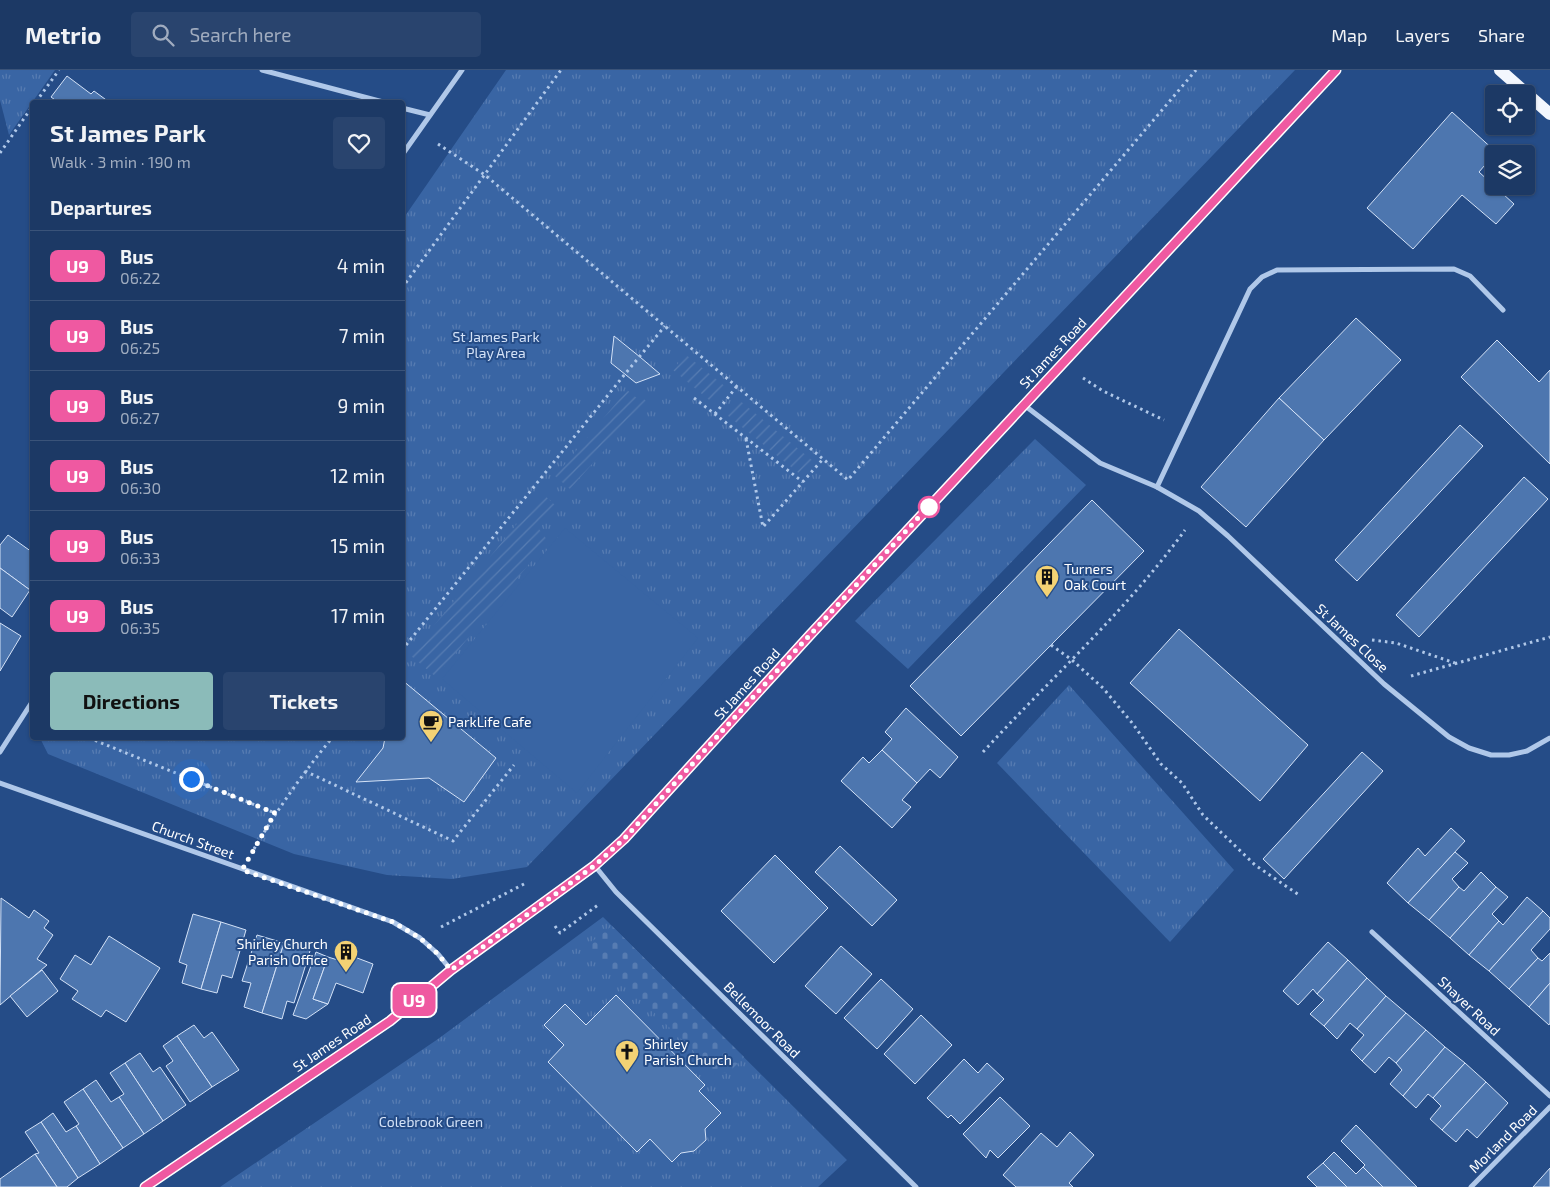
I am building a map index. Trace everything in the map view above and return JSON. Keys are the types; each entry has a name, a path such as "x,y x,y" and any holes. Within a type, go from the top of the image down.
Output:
{"main road":[{"path":"1500,70 1550,114"}],"street":[{"path":"262,70 375,100"},
{"path":"405,151 462,70"},
{"name":"St James Road","path":"145,1187 390,1021 451,970 594,866 624,839 803,642 1336,70"},
{"path":"405,109 430,115"},
{"path":"1157,487 1250,289 1262,277 1277,270 1454,269 1470,276 1503,310"},
{"name":"St James Close","path":"1024,404 1100,463 1157,487 1199,511 1228,536 1384,684 1449,737 1469,748 1491,755 1508,755 1527,751 1550,738"},
{"path":"0,752 30,705"},
{"name":"Church Street","path":"0,783 393,922 420,938 438,954 451,970"},
{"name":"Bellemoor Road","path":"594,866 616,892 916,1187"},
{"name":"Shayer Road","path":"1372,932 1550,1096"},
{"name":"Morland Road","path":"1471,1187 1550,1107"}],"path":[{"path":"37,100 59,70"},
{"path":"405,284 561,70"},
{"path":"451,153 485,175 848,480 1196,70"},
{"path":"0,153 30,110"},
{"path":"405,646 624,374 665,326"},
{"path":"1061,365 1103,391 1185,428"},
{"path":"715,414 737,386"},
{"path":"694,398 803,482"},
{"path":"746,439 763,527 824,459"},
{"path":"983,752 1093,639 1168,554 1199,511"},
{"path":"1334,637 1396,643 1456,664"},
{"path":"1384,684 1550,637"},
{"path":"1051,645 1072,660 1109,695 1133,724 1161,764 1182,783 1203,815 1255,865 1299,895"},
{"path":"94,740 275,813"},
{"path":"242,870 275,813 330,740"},
{"path":"306,771 453,841 514,765"}],"green space":[{"path":"0,70 55,70 34,100 30,100 30,105 9,135 0,100"},
{"name":"St James Park Play Area","path":"506,70 1295,70 527,867 452,879 387,875 294,854 48,754 41,740 405,740 405,216"},
{"path":"685,354 727,388 714,404 673,370"},
{"path":"627,390 638,399 642,397 647,402 570,489 555,476"},
{"path":"739,400 813,461 801,475 727,415"},
{"path":"1035,439 1086,485 908,669 855,621"},
{"path":"542,493 556,506 539,529 548,541 436,677 410,655"},
{"path":"565,528 698,638 577,793 442,679"},
{"path":"1069,685 1234,870 1170,942 997,763"},
{"name":"Colebrook Green","path":"603,917 847,1160 818,1187 220,1187 438,1039"},
{"path":"612,926 744,1057 729,1072 716,1073 586,946"}],"building":[{"path":"67,76 91,94 94,91 106,100 55,100 51,97"},
{"path":"1452,112 1488,145 1485,145 1485,165 1479,172 1485,177 1485,195 1504,195 1514,204 1496,224 1462,195 1413,249 1367,208"},
{"path":"1356,318 1401,360 1324,440 1279,398"},
{"path":"614,336 660,374 636,383 611,363"},
{"path":"1497,340 1539,382 1550,370 1550,464 1461,377"},
{"path":"1279,398 1324,440 1246,527 1201,487"},
{"path":"1460,425 1483,446 1357,581 1335,560"},
{"path":"1524,477 1548,499 1419,637 1396,615"},
{"name":"Turners Oak Court","path":"1092,500 1144,551 961,736 910,686"},
{"path":"8,535 30,551 30,590 0,568 0,545"},
{"path":"0,568 30,590 12,617 0,608"},
{"path":"0,623 21,636 0,671"},
{"path":"1179,629 1308,745 1260,801 1130,683"},
{"name":"ParkLife Cafe","path":"405,682 496,758 464,802 429,778 356,782 383,748 385,740 405,740"},
{"path":"906,708 958,757 940,778 930,769 917,783 882,750 892,739 885,732"},
{"path":"882,750 917,783 902,800 911,807 892,828 841,781 863,757 869,763"},
{"path":"1362,752 1383,771 1284,879 1263,859"},
{"path":"1451,828 1465,841 1408,903 1387,883 1418,848 1425,856"},
{"path":"840,846 897,900 872,926 815,872"},
{"path":"1455,852 1468,863 1452,879 1459,887 1429,920 1408,903"},
{"path":"775,855 828,908 774,963 721,911"},
{"path":"1481,872 1496,887 1450,938 1429,920 1459,887 1464,891"},
{"path":"1496,887 1508,897 1492,914 1499,921 1469,955 1450,938"},
{"path":"1527,897 1543,911 1489,971 1469,955 1499,921 1503,925"},
{"path":"1,898 29,918 34,910 49,921 44,928 53,935 37,959 47,965 0,1005"},
{"path":"1543,911 1550,918 1550,929 1531,950 1538,958 1509,989 1489,971"},
{"path":"193,914 221,922 201,989 182,983 187,965 179,962"},
{"path":"221,922 246,930 232,978 222,975 217,993 201,989"},
{"path":"257,935 284,943 262,1013 244,1007 251,983 242,981"},
{"path":"109,936 160,968 126,1022 106,1010 101,1017 72,999 78,991 60,979 75,955 91,965"},
{"path":"1328,942 1348,960 1317,994 1313,989 1298,1005 1283,991"},
{"path":"284,943 310,951 294,1003 287,1001 282,1019 262,1013"},
{"path":"841,946 872,974 836,1014 805,986"},
{"path":"316,952 328,957 313,999 328,1004 306,1019 293,1015"},
{"name":"Shirley Church Parish Office","path":"344,953 373,964 363,993 336,983 328,1004 313,999 328,957 341,961"},
{"path":"1550,953 1550,983 1529,1007 1509,989 1538,958 1542,961"},
{"path":"1348,960 1367,978 1324,1026 1310,1014 1324,1000 1317,994"},
{"path":"42,970 58,991 27,1017 10,996"},
{"path":"1367,978 1386,996 1357,1029 1350,1023 1337,1039 1324,1026"},
{"path":"881,979 913,1009 877,1049 844,1018"},
{"path":"1550,983 1550,1023 1549,1025 1529,1007"},
{"name":"Shirley Parish Church","path":"616,995 705,1085 699,1091 721,1113 705,1129 706,1140 694,1151 681,1153 672,1162 650,1139 637,1152 548,1062 564,1045 544,1025 565,1004 586,1025"},
{"path":"1386,996 1406,1013 1362,1061 1351,1050 1364,1035 1357,1029"},
{"path":"1406,1013 1426,1030 1396,1063 1389,1057 1375,1073 1362,1061"},
{"path":"921,1015 952,1045 915,1084 884,1054"},
{"path":"194,1025 204,1038 212,1032 239,1070 212,1087 177,1036"},
{"path":"1426,1030 1445,1047 1403,1096 1390,1084 1402,1070 1396,1063"},
{"path":"177,1036 212,1087 190,1102 166,1066 173,1061 163,1046"},
{"path":"1445,1047 1465,1063 1433,1098 1428,1094 1416,1108 1403,1096"},
{"path":"140,1053 153,1072 160,1067 186,1105 163,1121 125,1063"},
{"path":"964,1059 978,1073 987,1063 1004,1079 960,1124 951,1115 948,1118 927,1098"},
{"path":"125,1063 163,1121 144,1134 119,1097 124,1094 110,1073"},
{"path":"1465,1063 1486,1082 1442,1130 1430,1119 1441,1106 1433,1098"},
{"path":"96,1080 111,1102 119,1097 144,1134 123,1148 83,1089"},
{"path":"1486,1082 1508,1103 1477,1138 1467,1129 1456,1142 1442,1130"},
{"path":"83,1089 123,1148 100,1164 76,1126 79,1124 64,1102"},
{"path":"1000,1097 1030,1126 998,1158 990,1150 986,1158 963,1134"},
{"path":"53,1113 66,1132 76,1126 100,1164 78,1178 41,1122"},
{"path":"41,1122 78,1178 67,1187 57,1187 35,1154 39,1153 25,1132"},
{"path":"1356,1125 1417,1187 1383,1187 1363,1167 1365,1165 1341,1141"},
{"path":"1070,1132 1094,1155 1069,1183 1073,1187 1016,1187 1003,1175 1041,1133 1057,1147"},
{"path":"1334,1152 1356,1174 1363,1167 1383,1187 1347,1187 1323,1163"},
{"path":"35,1154 57,1187 0,1187 0,1179"},
{"path":"1323,1163 1347,1187 1317,1187 1307,1177"},
{"path":"1550,1168 1550,1187 1533,1187"}],"bus line":[{"name":"U9","path":"145,1187 390,1021 451,970 594,866 624,839 810,635 1336,70"}],"place":[{"name":"Turners Oak Court","path":"1047,598"},
{"name":"ParkLife Cafe","path":"431,743"},
{"name":"Shirley Church Parish Office","path":"346,973"},
{"name":"Shirley Parish Church","path":"627,1073"}],"route":[{"path":"191,779 275,813 242,870 393,922 420,938 438,954 451,970 594,866 624,839 931,504 929,507"}]}
